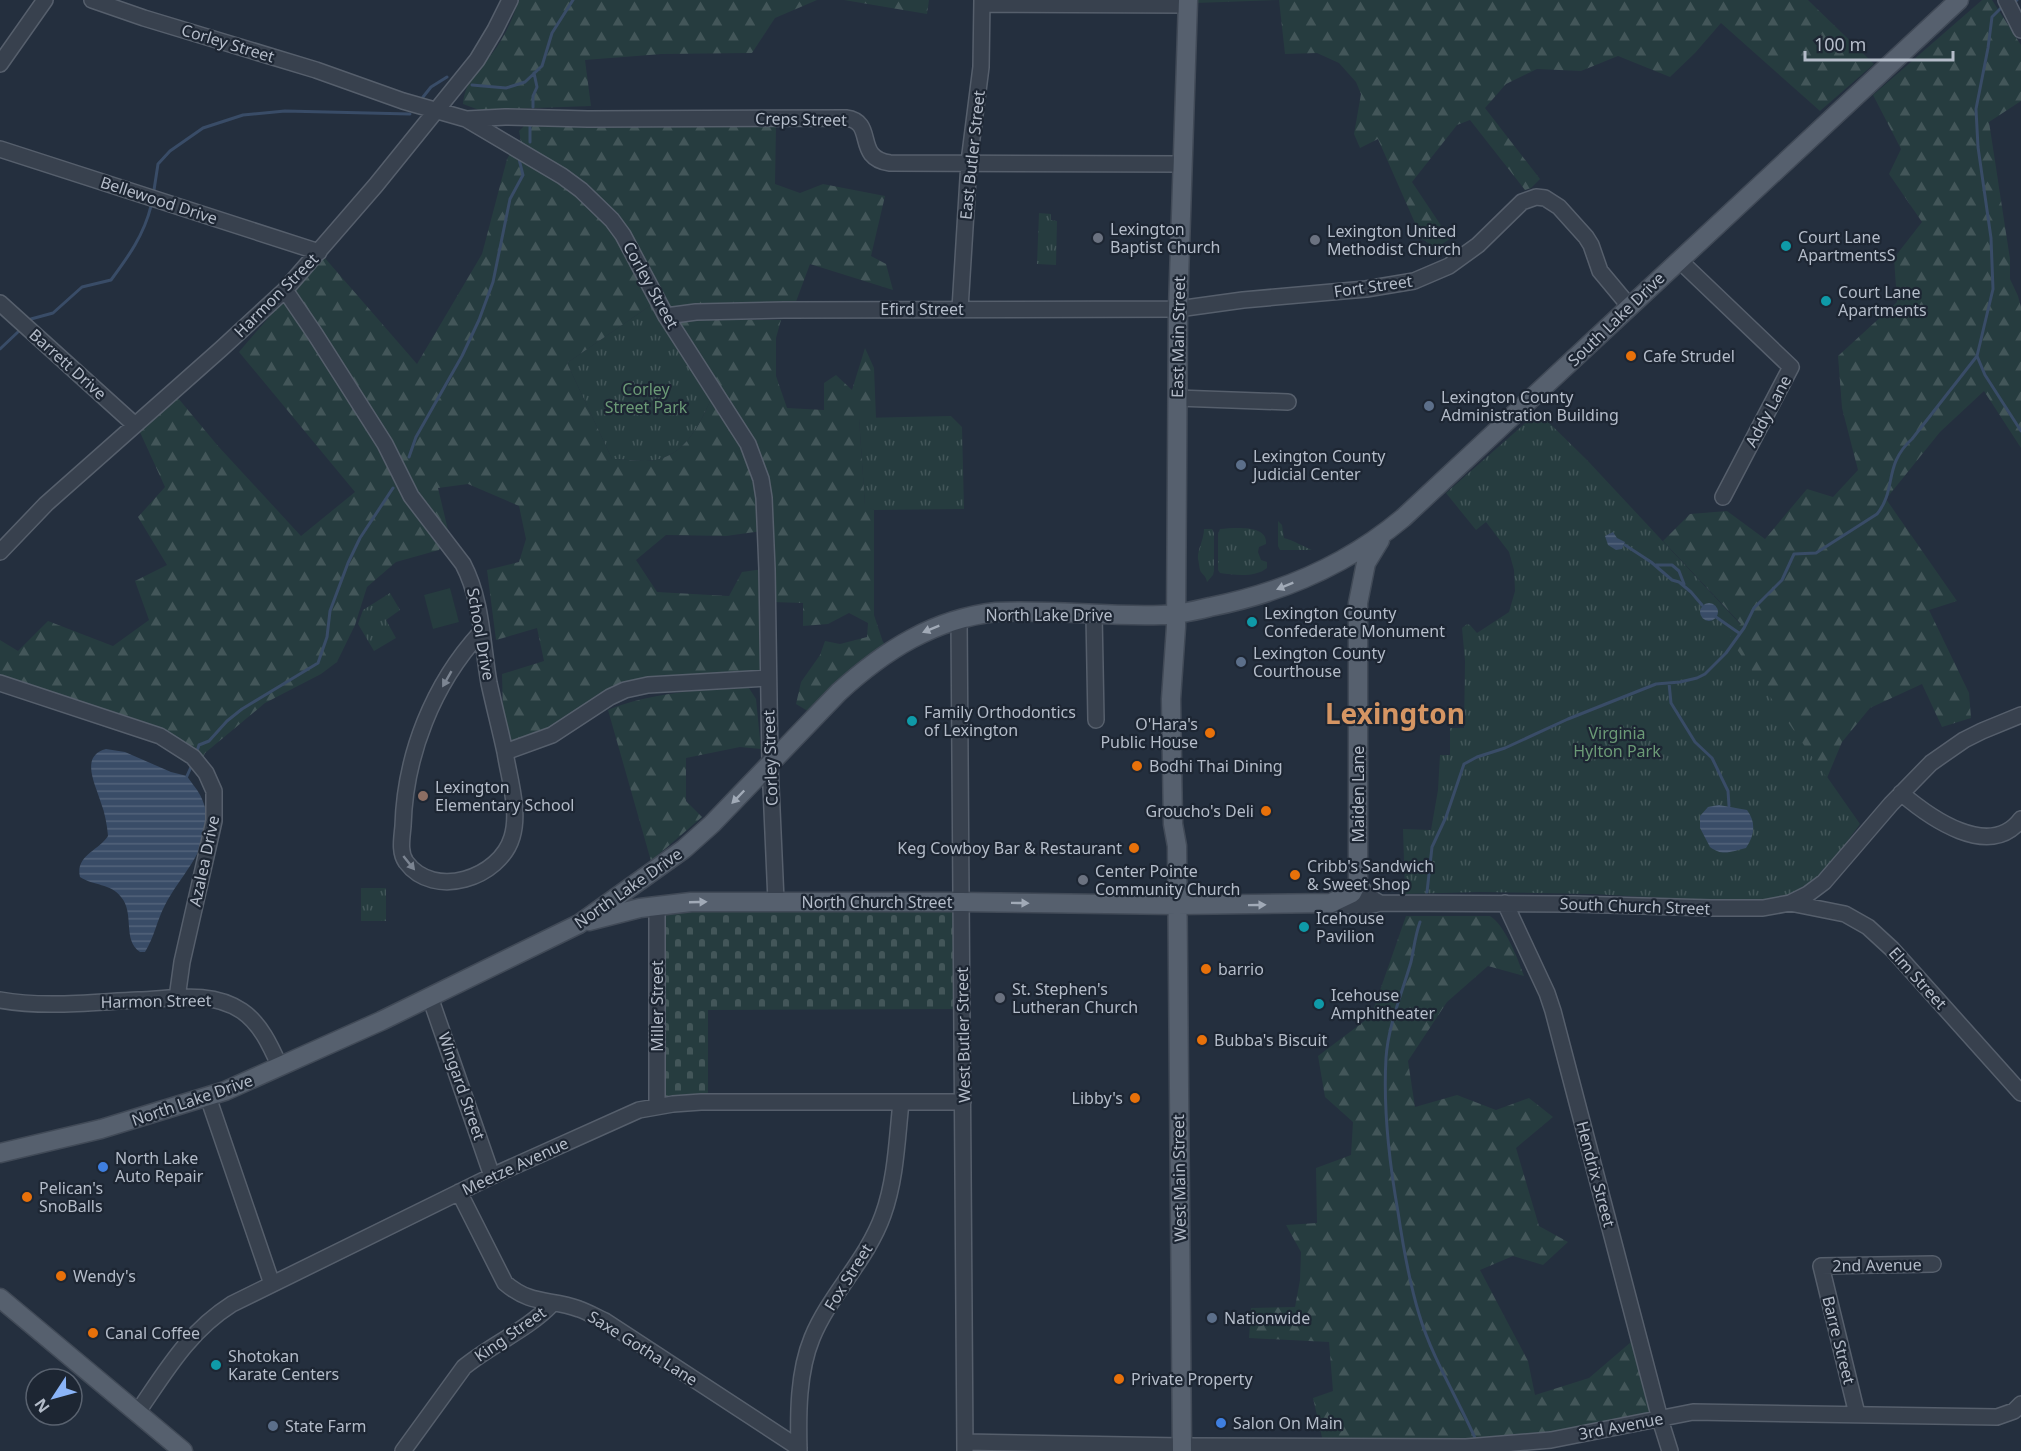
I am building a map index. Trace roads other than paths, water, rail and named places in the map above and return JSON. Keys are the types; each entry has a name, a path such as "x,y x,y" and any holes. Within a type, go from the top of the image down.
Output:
{"main road":[{"name":"South Lake Drive","path":"1176,614 1235,602 1280,588 1338,562 1385,533 1959,0"},
{"name":"East Main Street","path":"1177,905 1177,846 1184,824 1182,699 1174,674 1178,309 1188,2"},
{"name":"Maiden Lane","path":"1358,880 1358,603 1369,555 1385,533"},
{"name":"Maiden Lane","path":"1338,562 1351,582 1358,603"},
{"name":"North Lake Drive","path":"0,1153 101,1129 208,1097 280,1067 579,924 684,849 839,692 877,660 916,635 959,619 1015,611 1140,616 1176,614"},
{"path":"1331,903 1352,893 1358,880"},
{"name":"North Church Street","path":"579,924 657,905 691,902 1177,905"},
{"name":"South Church Street","path":"1177,905 1331,903"},
{"name":"West Main Street","path":"1177,905 1181,1448"},
{"path":"0,1298 183,1451"}],"street":[{"path":"0,64 45,0"},
{"name":"Corley Street","path":"92,0 316,70 403,101 466,119 562,176 599,207 623,235 666,316 748,444 760,479 764,498 767,569 770,764 776,901"},
{"name":"Harmon Street","path":"0,552 46,504 285,290 437,111 477,60 510,0"},
{"path":"2006,0 2021,30"},
{"path":"982,2 1188,2"},
{"name":"East Butler Street","path":"960,309 969,162 981,67 982,2"},
{"name":"Creps Street","path":"466,119 505,117 846,118 862,126 870,153 882,162 1182,164"},
{"name":"Bellewood Drive","path":"0,149 319,252"},
{"name":"Fort Street","path":"1178,309 1243,300 1366,289 1414,281 1466,255 1522,202 1536,198 1545,198 1559,207 1586,237 1592,245 1600,271 1630,307"},
{"name":"Addy Lane","path":"1678,260 1791,367 1722,497"},
{"name":"School Drive","path":"285,290 385,444 411,496 463,564 473,585 490,684 505,752 515,816 513,835 507,852 495,865 482,873 460,880 440,882 424,878 413,869 402,854 403,806 410,767 424,723 459,658 481,632"},
{"name":"Barrett Drive","path":"0,303 135,425"},
{"name":"Efird Street","path":"666,316 707,311 1178,309"},
{"path":"1177,398 1288,402"},
{"path":"1094,614 1096,720"},
{"name":"West Butler Street","path":"959,619 965,1447"},
{"path":"505,752 552,735 610,697 625,690 648,685 768,678"},
{"name":"Azalea Drive","path":"0,684 160,736 193,757 206,773 214,791 214,821 182,962 177,998"},
{"name":"South Church Street","path":"1331,903 1343,906 1370,906 1380,903 1505,903 1763,908 1790,903 1808,894 1824,882 1901,793 1931,763 1964,740 2021,715"},
{"path":"1901,793 1948,826 1975,835 1993,836 2011,831 2021,819"},
{"path":"1358,880 1366,895 1380,903"},
{"name":"Hendrix Street","path":"1505,903 1547,993 1553,1011 1670,1451"},
{"name":"Elm Street","path":"1790,903 1845,914 1868,927 1892,950 2021,1093"},
{"name":"Miller Street","path":"657,905 657,1106"},
{"name":"Harmon Street","path":"0,1000 31,1004 75,1004 207,997 242,1011 263,1034 280,1067"},
{"name":"Wingard Street","path":"430,997 492,1176"},
{"path":"208,1097 272,1284"},
{"name":"Meetze Avenue","path":"137,1413 179,1352 204,1324 232,1304 459,1191 622,1116 657,1106 701,1102 963,1102"},
{"name":"Fox Street","path":"799,1449 802,1380 810,1344 827,1311 867,1249 883,1215 892,1179 901,1102"},
{"name":"Saxe Gotha Lane","path":"459,1191 505,1282 528,1298 578,1308 605,1321 799,1449"},
{"name":"2nd Avenue","path":"1821,1266 1933,1264"},
{"name":"Barre Street","path":"1821,1266 1857,1414"},
{"name":"King Street","path":"403,1451 465,1367 477,1356 538,1317 552,1304"},
{"name":"3rd Avenue","path":"965,1447 1467,1449 1551,1440 1693,1412 1997,1417 2014,1411 2021,1404"}],"water":[{"path":"1613,532 1617,538 1625,542 1622,549 1616,550 1608,545 1605,536"},
{"path":"1709,603 1715,606 1718,612 1715,618 1709,621 1703,618 1700,612 1703,606"},
{"path":"106,749 125,752 171,772 187,776 201,796 206,814 203,842 165,905 145,952 140,952 131,941 125,903 117,892 80,877 79,870 84,859 108,836 105,815 93,780 91,764 98,753"},
{"path":"1719,805 1747,810 1752,819 1753,829 1746,848 1723,853 1710,847 1700,828 1700,816 1708,807"}],"waterway":[{"path":"472,85 506,88 525,82 542,66 552,33 573,0"},
{"path":"1427,892 1432,847 1446,817 1464,764 1656,684 1680,682 1705,674 1726,653 1744,628 1754,608 1782,580 1794,554 1816,553 1877,514 1883,505 1897,458 1977,356 1993,289 1991,238 1978,147 1976,109 1992,17 2001,8"},
{"path":"533,107 533,96 537,87 534,73"},
{"path":"423,97 431,87 447,77"},
{"path":"154,190 158,164 170,151 203,128 243,115 285,111 410,114"},
{"path":"530,125 530,142"},
{"path":"409,457 416,437 462,356 479,320 493,282 510,199 523,175 519,159"},
{"path":"31,319 53,313 82,287 111,280 140,236 151,206"},
{"path":"0,349 19,331"},
{"path":"1977,356 1985,375 2021,431"},
{"path":"197,751 199,745 209,741 227,721 242,709 318,663 327,637 330,611 348,563 360,538 393,488"},
{"path":"1625,545 1651,562 1672,580 1679,582 1702,605"},
{"path":"1656,565 1672,565 1679,571 1684,584"},
{"path":"1716,617 1739,633"},
{"path":"1669,683 1671,703 1695,742 1712,758 1728,791 1729,806"},
{"path":"187,776 191,767"},
{"path":"1420,922 1387,1046 1385,1097 1389,1155 1404,1251 1419,1314 1438,1362 1475,1438"}],"place":[{"name":"Lexington Baptist Church","path":"1098,238"},
{"name":"Lexington United Methodist Church","path":"1315,240"},
{"name":"Court Lane ApartmentsS","path":"1786,246"},
{"name":"Court Lane Apartments","path":"1826,301"},
{"name":"Cafe Strudel","path":"1631,356"},
{"name":"Lexington County Administration Building","path":"1429,406"},
{"name":"Lexington County Judicial Center","path":"1241,465"},
{"name":"Lexington County Confederate Monument","path":"1252,622"},
{"name":"Lexington County Courthouse","path":"1241,662"},
{"name":"Family Orthodontics of Lexington","path":"912,721"},
{"name":"O'Hara's Public House","path":"1210,733"},
{"name":"Bodhi Thai Dining","path":"1137,766"},
{"name":"Lexington Elementary School","path":"423,796"},
{"name":"Groucho's Deli","path":"1266,811"},
{"name":"Keg Cowboy Bar & Restaurant","path":"1134,848"},
{"name":"Cribb's Sandwich & Sweet Shop","path":"1295,875"},
{"name":"Center Pointe Community Church","path":"1083,880"},
{"name":"Icehouse Pavilion","path":"1304,927"},
{"name":"barrio","path":"1206,969"},
{"name":"St. Stephen's Lutheran Church","path":"1000,998"},
{"name":"Icehouse Amphitheater","path":"1319,1004"},
{"name":"Bubba's Biscuit","path":"1202,1040"},
{"name":"Libby's","path":"1135,1098"},
{"name":"North Lake Auto Repair","path":"103,1167"},
{"name":"Pelican's SnoBalls","path":"27,1197"},
{"name":"Wendy's","path":"61,1276"},
{"name":"Nationwide","path":"1212,1318"},
{"name":"Canal Coffee","path":"93,1333"},
{"name":"Shotokan Karate Centers","path":"216,1365"},
{"name":"Private Property","path":"1119,1379"},
{"name":"Salon On Main","path":"1221,1423"},
{"name":"State Farm","path":"273,1426"}],"district":[{"name":"Lexington","path":"1395,714"}],"park label":[{"name":"Corley Street Park","path":"646,398"},
{"name":"Virginia Hylton Park","path":"1617,742"}]}
